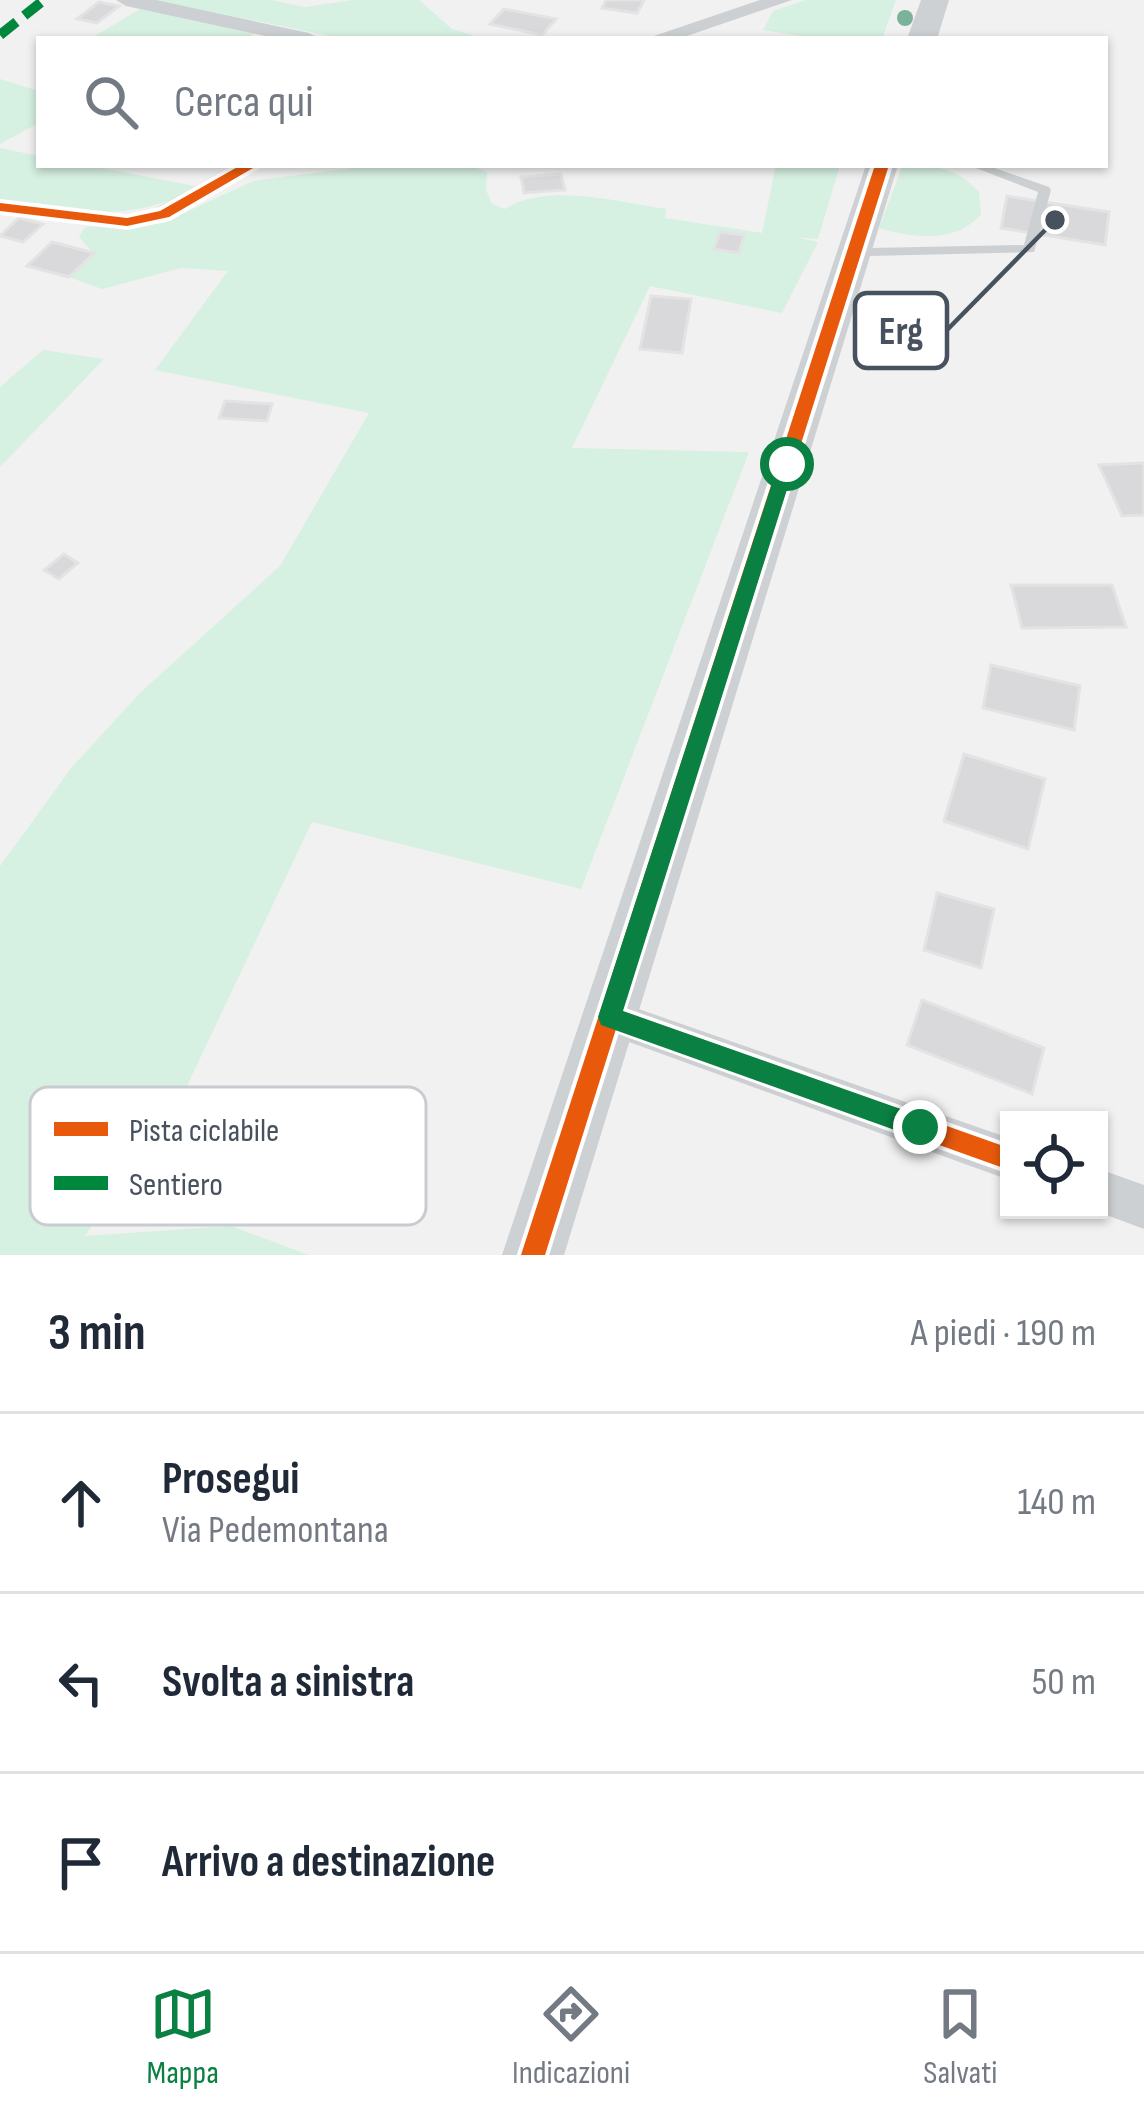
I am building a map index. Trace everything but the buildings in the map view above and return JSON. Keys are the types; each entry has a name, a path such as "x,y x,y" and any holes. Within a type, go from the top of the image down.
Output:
{"street":[{"path":"126,0 295,36"},
{"path":"666,36 782,0"},
{"path":"923,36 935,0"},
{"path":"0,207 127,221 164,214 246,168"},
{"path":"533,1255 881,168"},
{"path":"610,1017 1000,1156"},
{"path":"1108,1194 1144,1207"}],"lane":[{"path":"853,257 870,252 1029,249 1045,190 983,168"}],"green space":[{"path":"153,0 271,0 305,7 353,0 419,0 452,29 475,36 331,36"},
{"path":"806,0 896,0 883,36 800,36 763,30 773,11"},
{"path":"140,9 257,32 250,36 95,36"},
{"path":"0,79 36,90 36,125 0,144"},
{"path":"0,148 36,155 36,168 102,168 200,187 125,211 0,203"},
{"path":"353,168 477,168 487,172 486,190 492,204 505,209 541,197 583,196 666,209 665,218 762,233 775,168 839,168 818,239 795,237 818,242 782,313 650,286 572,448 749,452 581,889 312,822 186,1087 30,1087 30,1225 93,1225 85,1236 231,1226 309,1255 0,1255 0,866 72,767 140,693 280,566 369,413 155,370 228,271 181,268 102,289 69,277 93,253 79,237 85,227 163,223 253,181"},
{"path":"902,168 938,168 979,192 981,214 959,230 920,236 879,228"},
{"path":"43,350 104,359 0,467 0,387"}],"marked path":[{"path":"0,35 44,0"}],"cycle path":[{"path":"0,207 127,222 164,214 246,168"},
{"path":"533,1255 881,168"},
{"path":"610,1017 1000,1156"}],"place":[{"name":"Erg","path":"1055,220"}],"route":[{"path":"787,464 610,1017 920,1127"}]}
